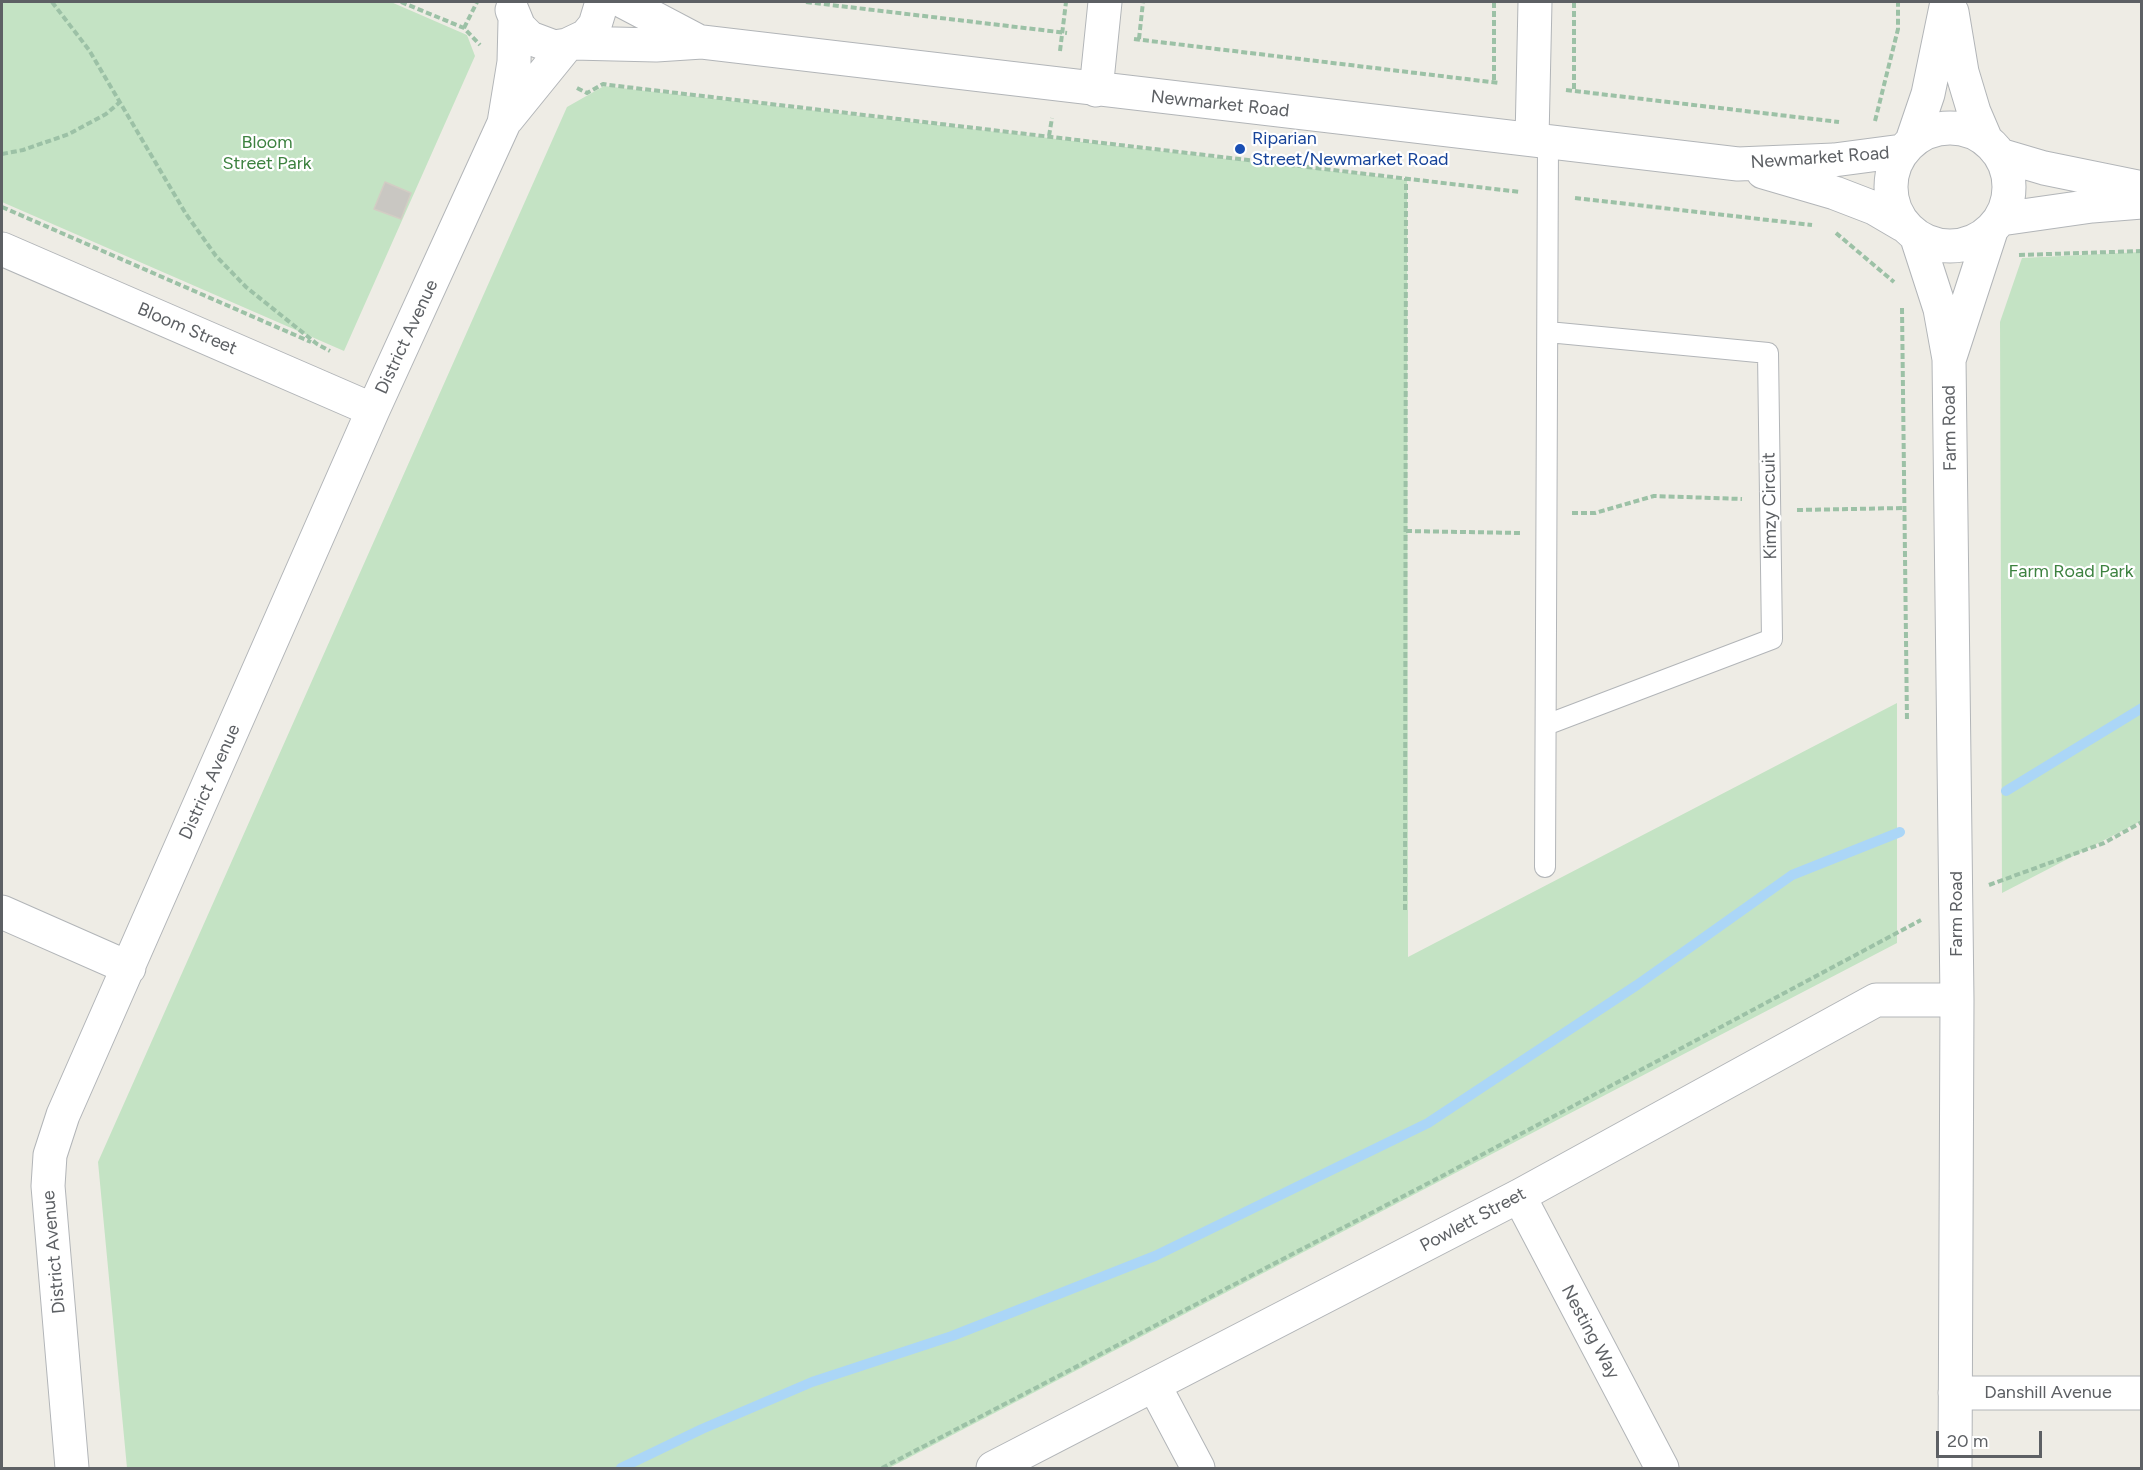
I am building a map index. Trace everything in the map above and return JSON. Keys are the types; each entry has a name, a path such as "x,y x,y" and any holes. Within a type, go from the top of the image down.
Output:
{"street":[{"name":"District Avenue","path":"72,1468 48,1186 50,1155 63,1116 374,410 504,123 570,44 586,36 595,25 602,2"},
{"name":"Newmarket Road","path":"624,2 702,42"},
{"path":"1096,90 1105,2"},
{"path":"1535,2 1534,88 1540,140"},
{"path":"1948,2 1962,72 1974,112 2007,170 2010,187 2007,204 1996,225 1974,242 1955,247 1935,245 1910,231 1891,196 1894,165 1907,146 1928,94 1948,2"},
{"name":"District Avenue","path":"504,123 514,62 508,10"},
{"name":"Newmarket Road","path":"508,10 524,33 535,41 554,46 702,42 1738,164 1834,160 1907,146"},
{"path":"1907,146 1929,131 1949,128 1968,131 1993,147 2044,168 2142,188"},
{"name":"Newmarket Road","path":"1738,164 1835,193 1874,208 1910,231"},
{"path":"1996,225 2092,206 2142,202"},
{"name":"Farm Road","path":"1949,359 1996,225"},
{"name":"Farm Road","path":"1910,231 1937,300 1949,359 1957,901 1955,1468"},
{"name":"Bloom Street","path":"2,249 374,410"},
{"path":"2,912 129,968"},
{"name":"Powlett Street","path":"993,1468 1519,1196 1876,1000 1957,1000"},
{"name":"Nesting Way","path":"1519,1196 1662,1468"},
{"path":"1154,1385 1198,1468"},
{"name":"Danshill Avenue","path":"1955,1394 2142,1392"}],"lane":[{"path":"1540,140 1549,195 1545,867"},
{"name":"Kimzy Circuit","path":"1546,725 1772,639 1768,353 1548,332"}],"path":[{"path":"52,2 89,50 186,214 216,256 246,287 317,344"},
{"path":"401,2 464,28 484,48 514,62"},
{"path":"464,28 477,2"},
{"path":"806,2 1851,123"},
{"path":"1139,39 1143,2"},
{"path":"1494,2 1494,83"},
{"path":"1574,2 1574,91"},
{"path":"1874,126 1898,29 1898,2"},
{"path":"544,74 586,93 603,84 1818,226"},
{"path":"2,154 23,150 69,134 90,124 120,102"},
{"path":"1405,910 1406,178"},
{"path":"2,207 336,353"},
{"path":"1829,227 1896,283 1899,289"},
{"path":"2012,255 2142,252"},
{"path":"1902,306 1907,721"},
{"path":"1547,512 1595,513 1654,496 1770,506 1904,508"},
{"path":"1406,531 1547,533"},
{"path":"882,1468 1569,1109 1957,901 2029,869 2104,843 2142,822"}],"green space":[{"name":"Bloom Street Park","path":"2,2 391,2 467,35 475,56 344,351 2,202"},
{"path":"604,86 1407,180 1408,957 1897,703 1897,943 889,1468 127,1468 98,1162 567,107"},
{"name":"Farm Road Park","path":"2141,252 2141,821 2002,893 2000,322 2022,258"}],"building":[{"path":"385,182 411,193 401,219 374,209"}],"waterway":[{"path":"2006,791 2142,708"},
{"path":"621,1468 702,1429 812,1382 952,1336 1155,1256 1428,1123 1637,985 1792,875 1900,832"}],"place":[{"name":"Riparian Street/Newmarket Road","path":"1240,149"}]}
